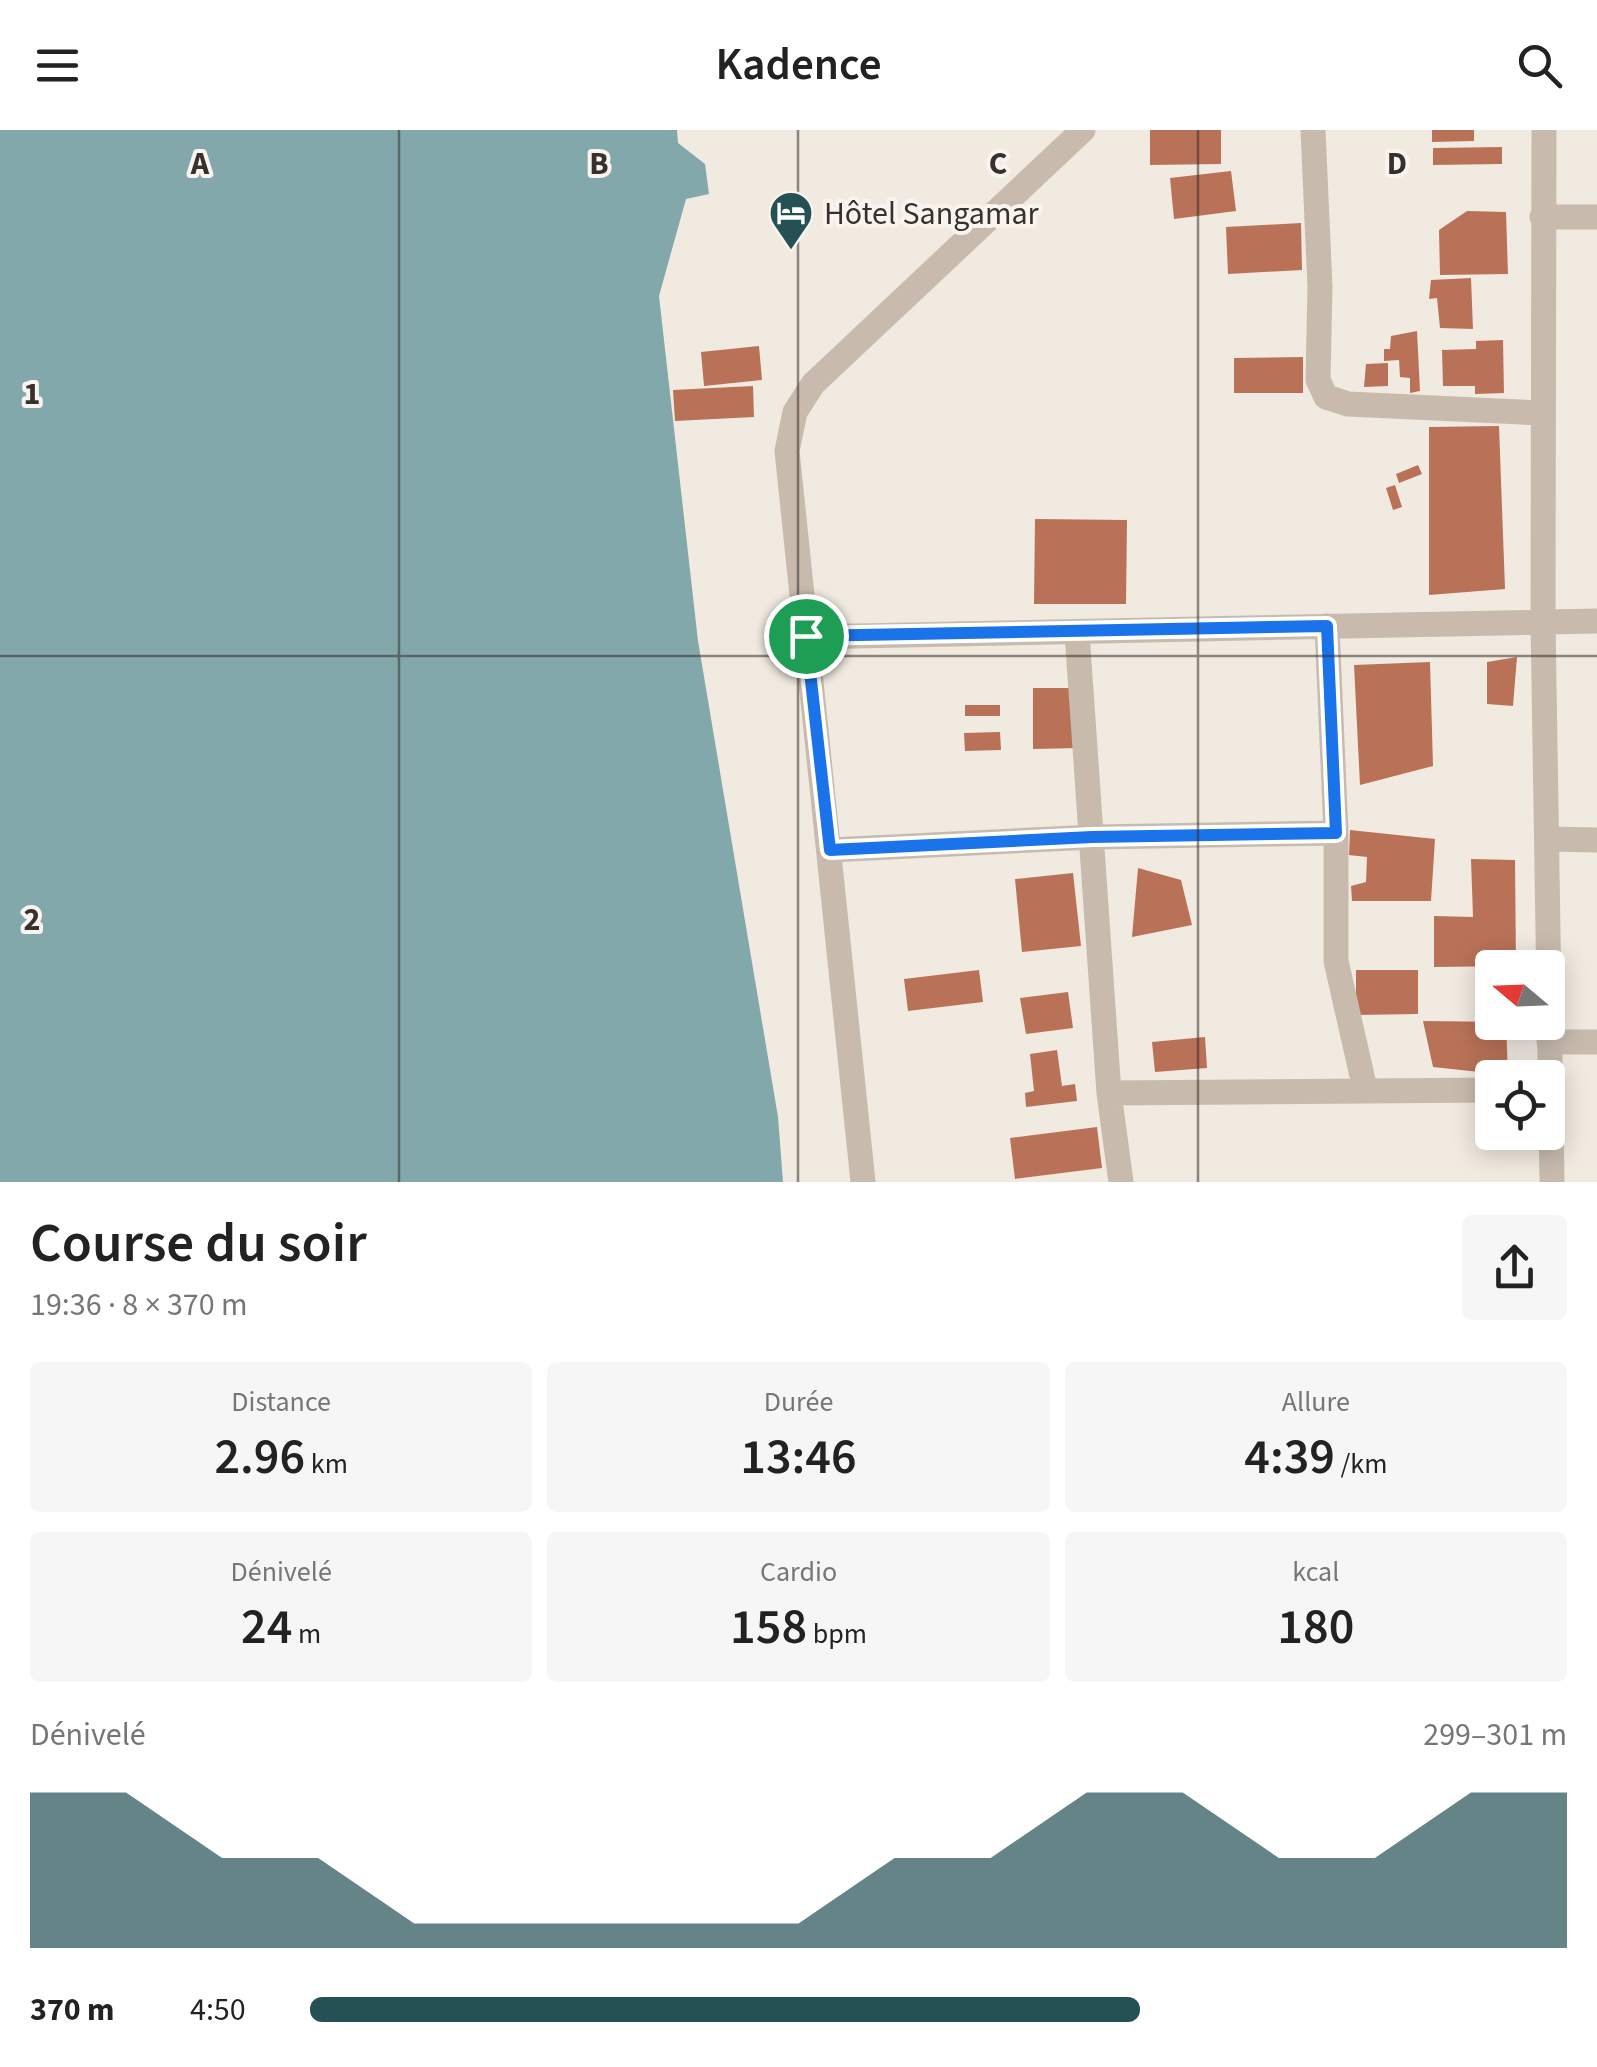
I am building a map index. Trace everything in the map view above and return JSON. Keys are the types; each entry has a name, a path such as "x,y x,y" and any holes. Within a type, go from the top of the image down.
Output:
{"street":[{"path":"863,1182 786,451 796,412 813,384 1083,130"},
{"path":"1314,130 1320,287 1318,380 1326,397 1348,404 1542,412"},
{"path":"1544,130 1543,620 1550,1060"},
{"path":"1542,217 1597,217"},
{"path":"806,636 1597,621"},
{"path":"1327,626 1336,833 1336,961 1365,1089"},
{"path":"1078,633 1109,1092 1121,1182"},
{"path":"830,850 1092,837 1336,833"},
{"path":"1548,839 1597,840"},
{"path":"1550,1042 1597,1042"},
{"path":"1109,1092 1475,1090"},
{"path":"1551,1150 1552,1182"}],"water":[{"path":"0,130 677,130 678,143 705,164 709,194 686,199 659,296 698,641 778,1117 783,1182 0,1182"}],"building":[{"path":"1150,130 1221,130 1221,164 1150,165"},
{"path":"1432,130 1474,130 1474,141 1432,142"},
{"path":"1502,147 1502,164 1433,165 1433,148"},
{"path":"1231,171 1236,211 1174,219 1170,178"},
{"path":"1467,211 1506,212 1508,274 1440,275 1439,230"},
{"path":"1301,223 1302,270 1228,274 1226,227"},
{"path":"1471,278 1473,329 1440,328 1437,298 1429,299 1431,280"},
{"path":"1417,331 1420,391 1410,393 1410,378 1400,377 1399,360 1384,361 1384,349 1390,349 1391,336"},
{"path":"1503,340 1504,393 1475,394 1475,386 1443,386 1442,350 1476,349 1476,341"},
{"path":"759,346 762,380 704,386 701,352"},
{"path":"1303,357 1303,393 1234,393 1234,358"},
{"path":"1388,363 1388,386 1364,387 1366,364"},
{"path":"753,386 754,417 675,421 673,390"},
{"path":"1499,426 1505,589 1429,595 1429,427"},
{"path":"1418,465 1422,474 1399,483 1396,474"},
{"path":"1395,485 1402,507 1393,510 1386,488"},
{"path":"1035,519 1127,520 1126,604 1034,604"},
{"path":"1517,657 1513,706 1487,704 1487,662"},
{"path":"1430,662 1433,766 1360,785 1354,665"},
{"path":"1033,688 1079,688 1079,748 1033,749"},
{"path":"965,705 1000,705 1000,716 965,716"},
{"path":"1000,732 1001,750 965,751 964,733"},
{"path":"1350,830 1435,839 1431,901 1352,901 1351,886 1366,882 1367,857 1349,855"},
{"path":"1471,859 1515,860 1516,950 1475,950 1475,966 1434,967 1434,916 1473,917"},
{"path":"1138,868 1181,880 1192,925 1132,937"},
{"path":"1073,873 1081,946 1022,952 1015,879"},
{"path":"979,970 983,1002 908,1011 904,979"},
{"path":"1356,970 1418,970 1418,1014 1356,1015"},
{"path":"1068,992 1073,1028 1026,1034 1020,998"},
{"path":"1423,1021 1475,1022 1475,1040 1507,1040 1507,1060 1475,1060 1475,1071 1433,1067"},
{"path":"1205,1037 1207,1068 1155,1072 1152,1042"},
{"path":"1057,1050 1062,1086 1075,1084 1077,1101 1026,1107 1025,1093 1034,1091 1030,1054"},
{"path":"1097,1127 1102,1168 1015,1179 1010,1138"}],"place":[{"name":"Hôtel Sangamar","path":"791,251"}],"route":[{"path":"1327,626 1336,833 1092,837 830,850 806,636 1327,626"}]}
